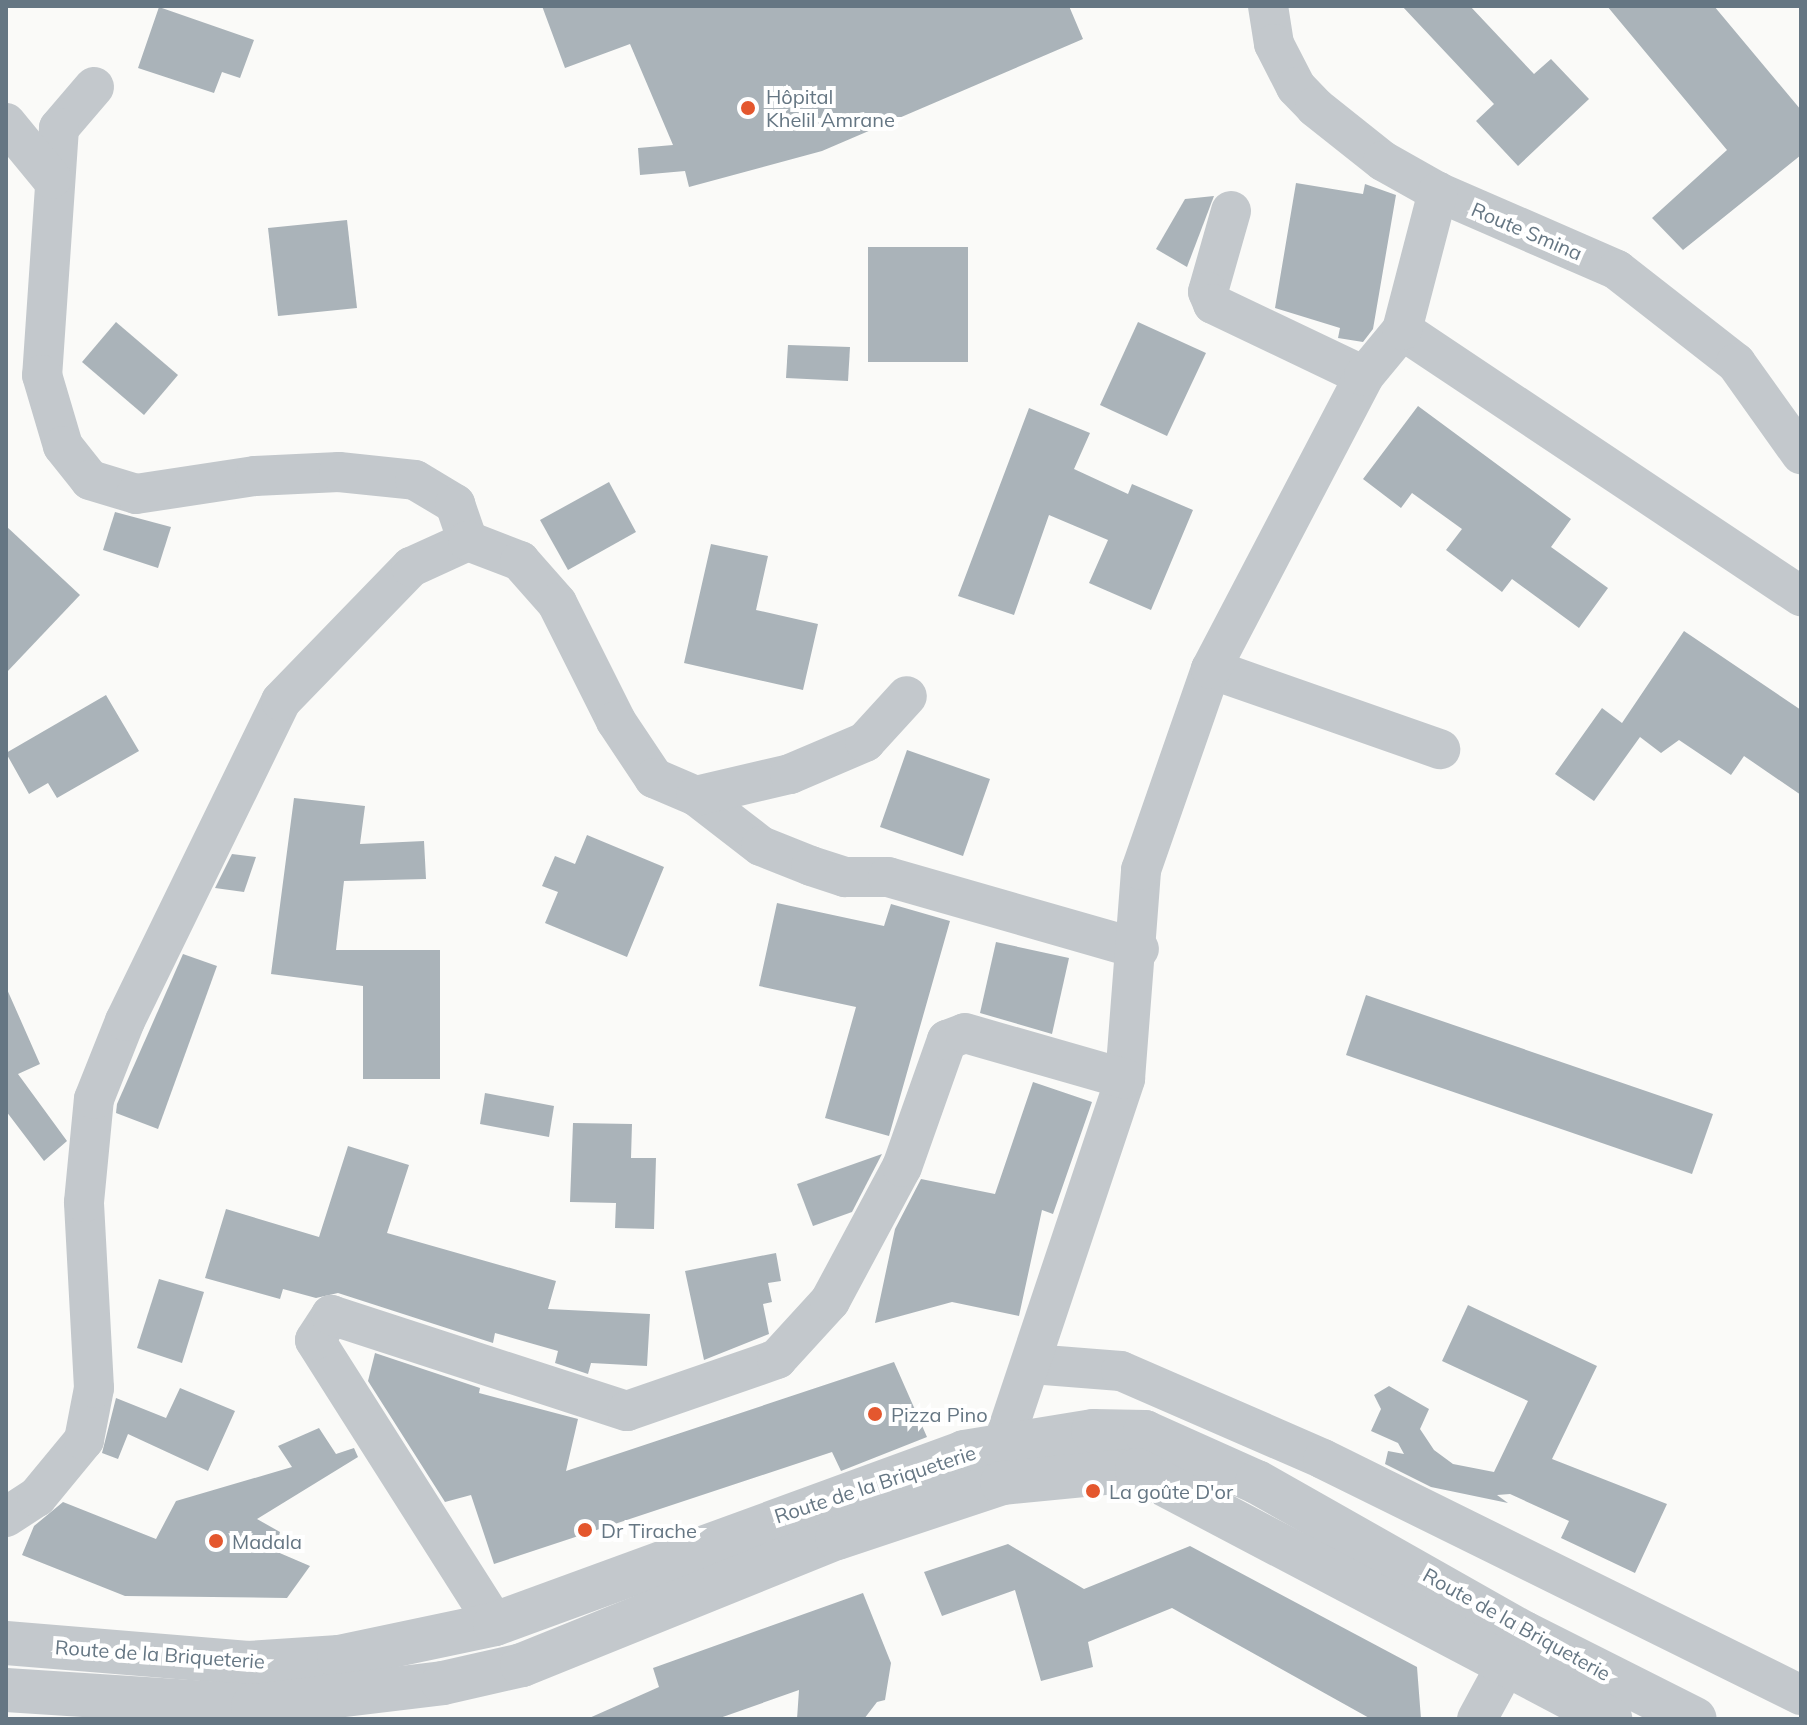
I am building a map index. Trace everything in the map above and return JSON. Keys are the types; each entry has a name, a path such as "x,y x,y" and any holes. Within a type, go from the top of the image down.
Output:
{"street":[{"name":"Route Smina","path":"1268,6 1274,44 1296,87 1383,161 1438,192 1617,270 1736,363 1801,454"},
{"path":"94,87 59,128 52,179 42,375 63,446 90,480 136,494 255,476 339,472 415,480 455,504 468,541"},
{"path":"6,123 52,179"},
{"path":"1003,1444 1125,1079 1139,949 1141,870 1211,669 1364,376 1402,330 1438,192"},
{"path":"1231,211 1208,292 1213,304 1364,376"},
{"path":"1402,330 1801,596"},
{"path":"6,1517 37,1497 84,1440 94,1388 85,1187 94,1099 125,1021 281,701 411,567 468,541 520,561 557,603 616,721 654,778 696,796 761,846 845,877 903,881 1139,949"},
{"path":"1211,669 1440,749"},
{"path":"696,796 790,774 865,742 907,696"},
{"path":"495,1624 315,1340 331,1315 627,1411 777,1359 830,1301 902,1167 947,1040 965,1033 1125,1079"},
{"path":"1032,1364 1121,1371 1323,1459 1801,1695"},
{"name":"Route de la Briqueterie","path":"6,1643 248,1663 339,1657 495,1624 828,1497 1003,1444 1093,1431 1145,1432 1257,1482 1515,1649 1610,1719"},
{"name":"Route de la Briqueterie","path":"6,1690 253,1706 443,1683 522,1665 837,1538 1002,1483 1137,1470 1515,1649 1695,1719"},
{"path":"1477,1719 1515,1649"}],"building":[{"path":"542,6 1069,6 1083,39 822,151 689,187 685,171 640,175 638,148 673,145 630,44 565,68"},
{"path":"1402,6 1470,6 1534,74 1551,59 1589,99 1518,166 1476,121 1494,104"},
{"path":"1607,6 1714,6 1801,110 1801,155 1683,250 1652,218 1727,150"},
{"path":"159,7 254,40 240,78 222,72 214,93 138,68"},
{"path":"1296,183 1363,194 1365,184 1396,195 1373,329 1363,342 1338,338 1340,328 1275,308"},
{"path":"1214,196 1187,267 1156,249 1185,199"},
{"path":"347,220 357,308 278,316 268,228"},
{"path":"868,247 968,247 968,362 868,362"},
{"path":"116,322 178,375 144,415 82,362"},
{"path":"1138,322 1206,353 1167,436 1100,405"},
{"path":"788,345 850,347 848,381 786,378"},
{"path":"1418,406 1571,519 1551,547 1608,588 1579,628 1512,579 1502,592 1446,550 1462,529 1412,493 1401,508 1363,479"},
{"path":"1029,408 1090,433 1074,469 1128,494 1132,484 1193,510 1151,610 1089,583 1108,540 1049,515 1014,615 958,596"},
{"path":"609,482 636,532 568,570 540,520"},
{"path":"115,512 171,527 158,568 103,550"},
{"path":"6,526 80,595 6,673"},
{"path":"711,544 768,556 756,610 818,624 803,690 684,663"},
{"path":"1684,631 1801,710 1801,795 1744,756 1731,775 1679,740 1661,753 1640,737 1594,801 1555,774 1602,708 1622,723"},
{"path":"106,695 139,751 57,798 48,783 29,794 6,753"},
{"path":"907,750 990,779 963,856 880,827"},
{"path":"294,798 365,806 360,844 424,841 426,879 344,881 336,950 440,950 440,1079 363,1079 363,986 271,974"},
{"path":"587,835 664,867 627,957 545,923 558,892 542,886 555,856 575,864"},
{"path":"232,854 256,857 244,892 215,888"},
{"path":"777,903 884,926 891,904 950,921 889,1136 825,1118 856,1007 759,986"},
{"path":"996,942 1069,958 1052,1034 980,1013"},
{"path":"183,954 217,966 158,1129 116,1113 117,1104"},
{"path":"6,987 40,1064 18,1074 67,1141 44,1161 6,1111"},
{"path":"1366,995 1713,1114 1692,1174 1346,1055"},
{"path":"1033,1082 1092,1102 1053,1214 1042,1210 1019,1316 952,1302 875,1323 895,1229 921,1179 995,1194"},
{"path":"485,1093 554,1106 549,1137 480,1124"},
{"path":"573,1123 632,1124 631,1158 656,1158 654,1229 615,1228 616,1203 570,1202"},
{"path":"348,1146 409,1165 387,1233 556,1281 548,1309 650,1314 647,1366 591,1363 588,1374 555,1363 558,1351 495,1333 493,1343 338,1293 316,1298 283,1289 280,1299 205,1278 226,1209 319,1237"},
{"path":"882,1154 852,1212 813,1226 797,1184"},
{"path":"776,1253 781,1281 768,1283 772,1302 763,1304 769,1334 704,1360 685,1271"},
{"path":"159,1279 204,1292 182,1363 137,1348"},
{"path":"1468,1305 1597,1366 1552,1459 1667,1504 1635,1573 1561,1538 1569,1521 1510,1494 1497,1495 1508,1503 1431,1487 1385,1464 1388,1451 1404,1454 1398,1443 1371,1431 1381,1409 1374,1395 1389,1386 1429,1409 1420,1429 1434,1450 1453,1464 1494,1472 1528,1401 1442,1361"},
{"path":"375,1353 480,1388 479,1393 578,1419 566,1471 894,1362 927,1437 841,1471 832,1452 494,1564 471,1495 445,1502 368,1381"},
{"path":"180,1388 235,1411 208,1471 128,1434 118,1459 102,1453 116,1398 166,1418"},
{"path":"319,1428 336,1454 354,1448 358,1457 257,1519 280,1532 275,1551 310,1566 287,1598 125,1596 22,1555 34,1526 63,1502 156,1539 176,1501 292,1467 278,1446"},
{"path":"1008,1544 1084,1589 1190,1546 1417,1667 1421,1719 1371,1719 1172,1608 1088,1642 1093,1667 1041,1681 1015,1590 942,1616 924,1572"},
{"path":"863,1593 891,1663 885,1700 877,1702 864,1719 797,1719 799,1690 717,1719 587,1719 659,1687 653,1668"}],"place":[{"name":"Hôpital Khelil Amrane","path":"748,108"},
{"name":"Pizza Pino","path":"875,1414"},
{"name":"La goûte D'or","path":"1093,1491"},
{"name":"Dr Tirache","path":"585,1530"},
{"name":"Madala","path":"216,1541"}]}
